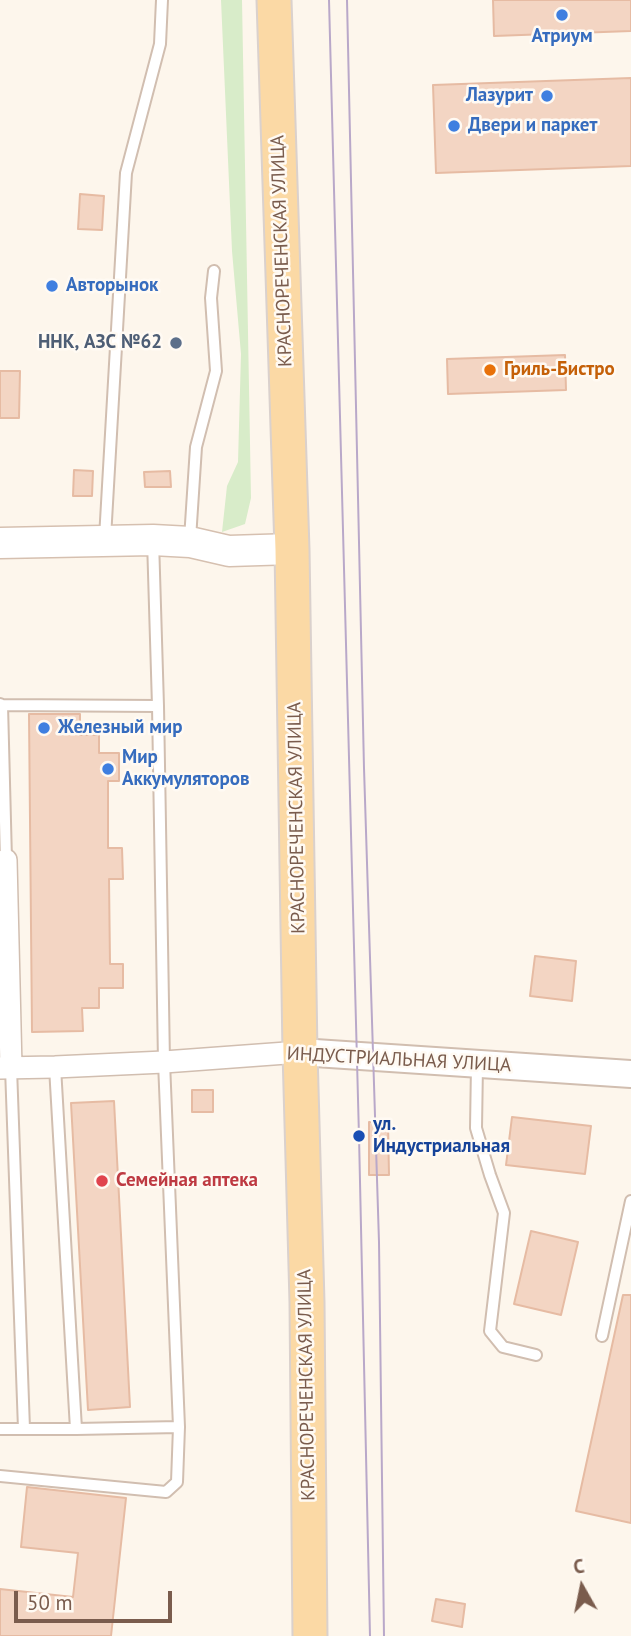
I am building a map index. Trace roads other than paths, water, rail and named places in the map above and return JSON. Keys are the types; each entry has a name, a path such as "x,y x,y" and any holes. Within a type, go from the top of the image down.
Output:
{"main road":[{"name":"КРАСНОРЕЧЕНСКАЯ УЛИЦА","path":"274,0 292,549 307,1303 310,1636"},
{"path":"0,543 153,540 190,542 229,551 292,549"}],"street":[{"path":"6,860 6,1068"},
{"name":"ИНДУСТРИАЛЬНАЯ УЛИЦА","path":"6,1068 164,1062 300,1052 631,1073"}],"lane":[{"path":"105,541 126,173 160,44 162,0"},
{"path":"190,542 196,447 216,371 211,298 214,271"},
{"path":"0,1476 166,1492 177,1482 179,1427 164,1062 153,540"},
{"path":"6,860 1,704 158,706"},
{"path":"477,1063 476,1128 504,1213 490,1331 503,1348 536,1354"},
{"path":"55,1067 76,1429"},
{"path":"6,1068 23,1429"},
{"path":"602,1336 631,1201"},
{"path":"0,1429 179,1427"}],"tram line":[{"path":"329,0 370,1636"},
{"path":"347,0 364,768 379,1242 384,1636"}],"place":[{"name":"Атриум","path":"562,15"},
{"name":"Лазурит","path":"547,96"},
{"name":"Двери и паркет","path":"454,126"},
{"name":"Авторынок","path":"52,286"},
{"name":"ННК, АЗС №62","path":"176,343"},
{"name":"Гриль-Бистро","path":"490,370"},
{"name":"Железный мир","path":"44,728"},
{"name":"Мир Аккумуляторов","path":"108,769"},
{"name":"ул. Индустриальная","path":"359,1136"},
{"name":"Семейная аптека","path":"102,1181"}]}
